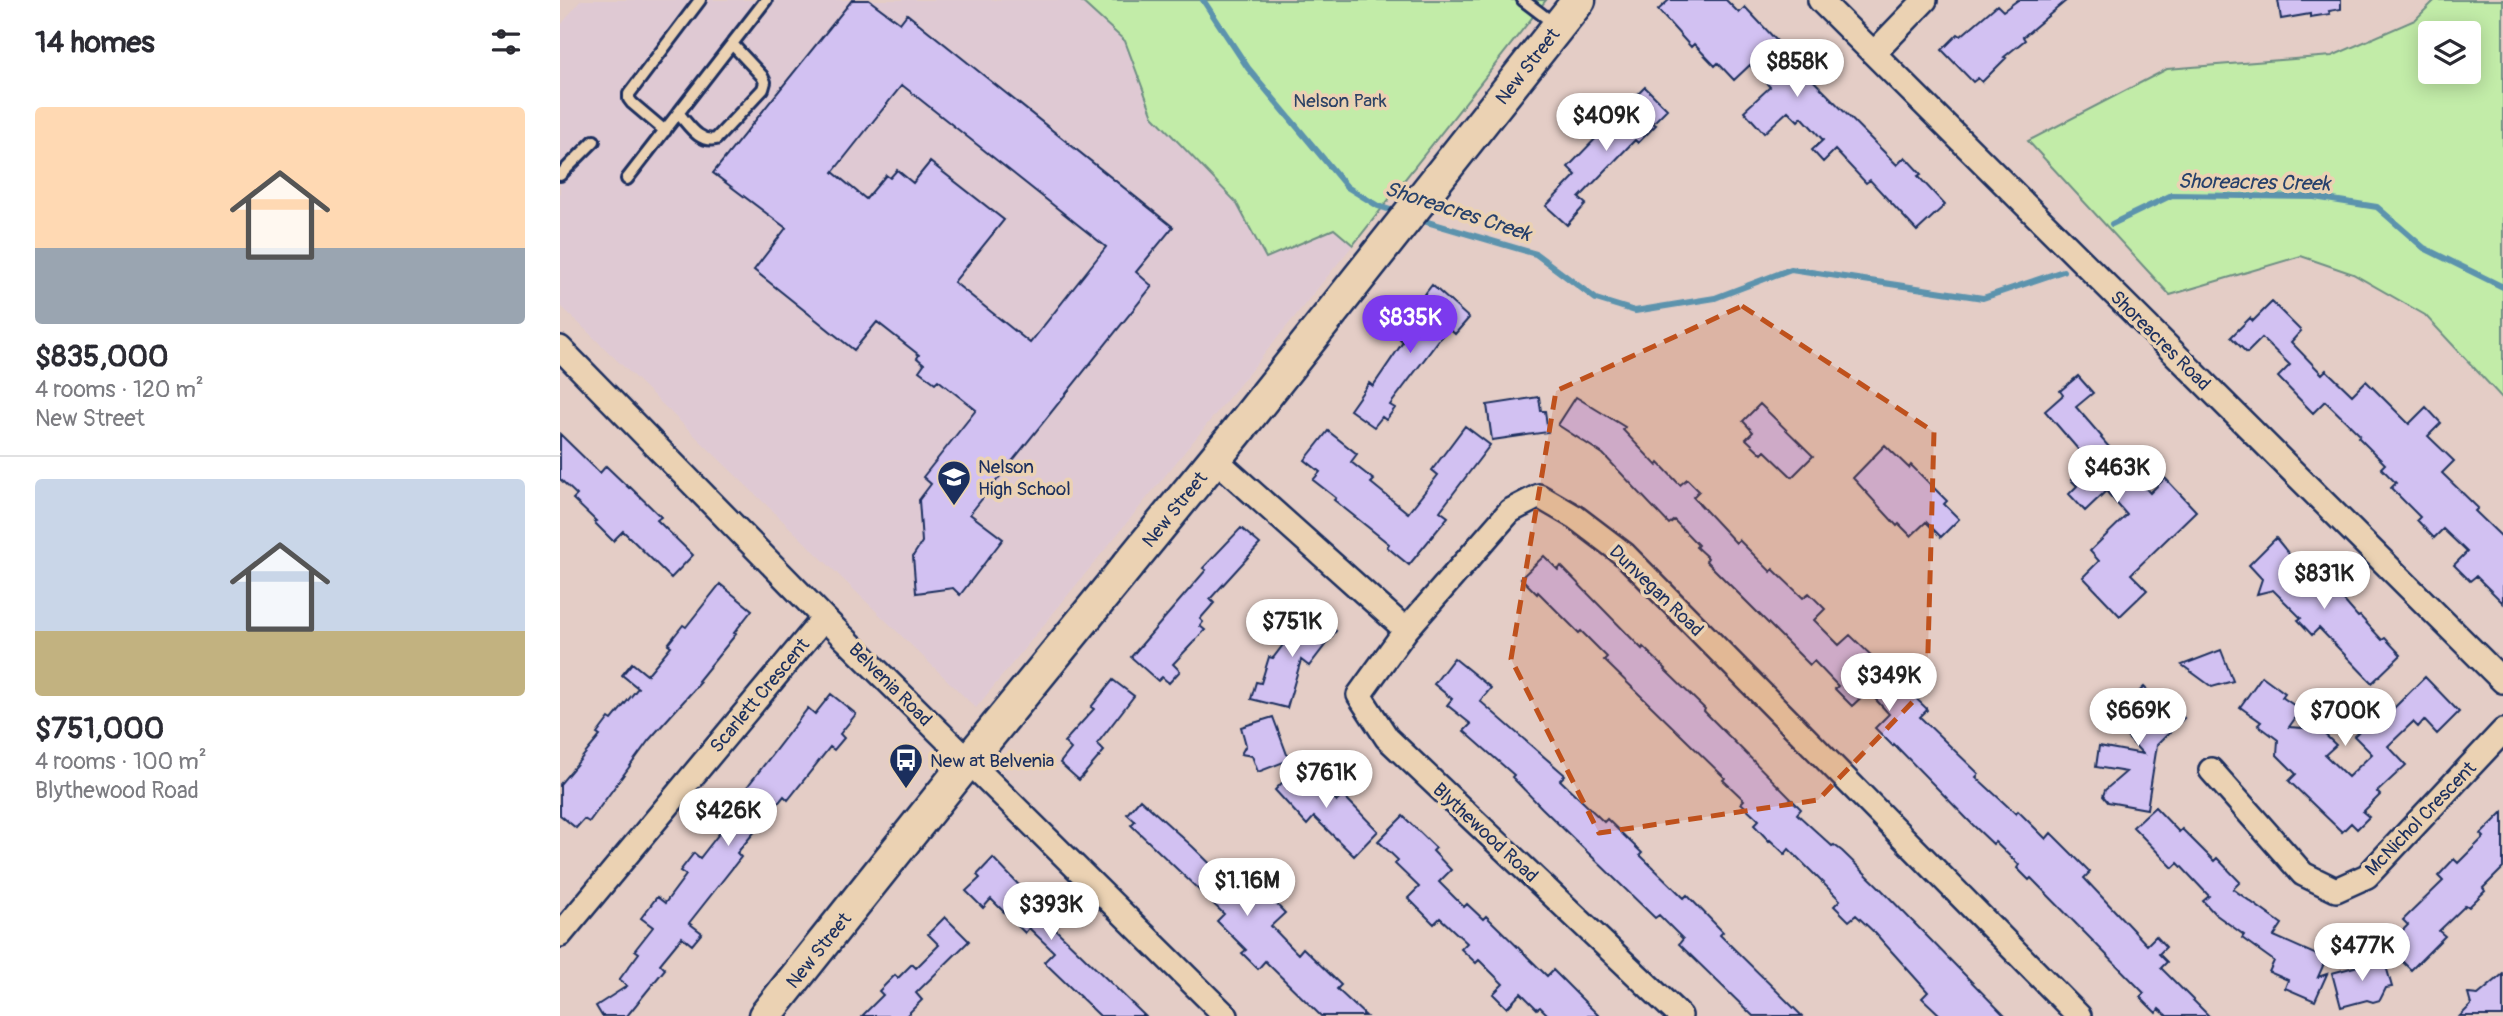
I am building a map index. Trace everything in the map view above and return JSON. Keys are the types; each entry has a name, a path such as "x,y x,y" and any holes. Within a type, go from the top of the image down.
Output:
{"main road":[{"name":"New Street","path":"765,1016 969,760 1215,459 1579,0"}],"street":[{"name":"Shoreacres Road","path":"1820,0 2503,681"},
{"path":"1874,54 1925,0"},
{"name":"Belvenia Road","path":"560,348 824,618 1226,1016"},
{"path":"1215,459 1406,630"},
{"name":"Dunvegan Road","path":"1406,630 1510,511 1539,496 1575,517 1625,555 2079,1016"},
{"name":"Scarlett Crescent","path":"560,935 824,618"},
{"name":"Blythewood Road","path":"1406,630 1359,695 1387,738 1680,1016"},
{"name":"McNichol Crescent","path":"2211,771 2303,874 2336,890 2367,876 2503,732"}],"lane":[{"path":"665,131 632,103 629,94 700,0"},
{"path":"627,179 766,0"},
{"path":"1523,0 1558,27"},
{"path":"678,113 702,139 716,139 763,89 765,82 762,76 732,44"},
{"path":"560,175 594,141"}],"highlighted area":[{"path":"1742,306 1934,432 1927,687 1818,800 1599,833 1511,659 1556,391"}],"shaded area":[{"name":"Nelson High School","path":"581,0 1080,0 1353,245 976,708 560,305 560,26"}],"green space":[{"name":"Nelson Park","path":"1080,0 1546,0 1353,245 1334,229 1266,258 1236,202 1153,116 1125,41"},
{"path":"2435,0 2503,0 2503,399 2425,315 2353,274 2301,256 2170,295 2028,141 2167,69 2332,56 2415,20"}],"building":[{"path":"852,0 869,0 900,23 907,14 1173,227 1136,272 1152,286 970,514 1003,539 960,595 953,588 916,593 913,556 922,542 919,500 931,484 923,477 976,410 938,380 935,383 919,371 924,364 917,358 919,355 877,322 854,350 754,270 786,228 713,173","holes":["902,85 1106,247 1030,343 954,282 1004,220 930,162 913,183 897,170 890,178 886,175 866,199 833,172"]},
{"path":"1669,0 1726,0 1739,13 1745,7 1790,57 1897,165 1905,157 1921,174 1918,176 1945,205 1917,231 1870,180 1866,183 1835,150 1823,162 1812,150 1823,140 1802,117 1798,121 1788,111 1764,133 1744,111 1770,87 1750,65 1734,80 1718,63 1715,66 1694,44 1691,47 1658,10"},
{"path":"2018,0 2067,0 2023,37 2025,40 2004,57 2006,58 1982,82 1978,78 1973,82 1942,50 1958,34 1961,36 1997,5 2003,11"},
{"path":"2278,0 2341,0 2341,9 2329,11 2330,14 2281,19"},
{"path":"1645,87 1667,109 1653,123 1656,125 1638,143 1635,140 1579,198 1586,204 1567,225 1546,206 1576,175 1568,167 1631,107 1628,104"},
{"path":"1432,285 1469,318 1455,334 1448,328 1390,405 1395,408 1386,420 1382,417 1374,427 1350,410 1369,383 1373,386 1403,342 1400,339 1421,313 1414,308"},
{"path":"2272,302 2301,331 2291,342 2322,374 2326,370 2352,395 2366,381 2409,424 2426,407 2441,423 2428,436 2454,461 2442,473 2478,508 2475,511 2503,538 2503,603 2476,576 2470,581 2454,565 2467,552 2443,529 2434,538 2417,520 2420,517 2391,488 2396,483 2381,468 2385,464 2358,437 2360,435 2325,401 2313,413 2278,377 2290,365 2262,338 2247,353 2231,337 2250,318 2253,321"},
{"path":"2078,376 2093,393 2076,407 2101,438 2150,493 2165,478 2196,511 2131,574 2147,590 2120,616 2083,577 2099,561 2090,551 2127,515 2106,491 2085,511 2069,494 2077,486 2071,480 2090,463 2045,411 2063,395 2060,391"},
{"path":"1539,397 1541,411 1545,411 1548,432 1492,440 1487,405"},
{"path":"1576,397 1625,427 1623,430 1657,466 1659,463 1680,485 1687,479 1699,491 1693,497 1736,543 1739,540 1771,572 1773,569 1803,598 1809,593 1825,609 1814,620 1839,645 1850,635 1926,708 1920,717 1979,774 1976,777 2016,814 2018,811 2046,839 2051,833 2090,872 2084,878 2147,945 2156,936 2166,947 2159,954 2167,962 2161,968 2209,1016 2167,1016 2159,1009 2156,1013 2140,997 2144,993 2031,878 2029,880 2017,868 2019,865 1973,825 1875,728 1889,714 1868,691 1852,706 1835,689 1838,686 1814,661 1810,665 1706,561 1708,558 1696,547 1698,545 1674,520 1669,524 1603,454 1558,425"},
{"path":"1760,404 1813,456 1792,477 1765,451 1762,454 1746,439 1753,432 1743,421"},
{"path":"1465,426 1490,445 1440,511 1448,517 1409,565 1387,547 1389,544 1313,480 1320,472 1305,460 1328,431 1357,454 1351,462 1374,480 1371,483 1408,513 1438,475 1432,470"},
{"path":"560,434 600,473 606,466 630,487 661,517 657,520 693,555 671,578 623,531 613,541 573,499 577,495 560,479"},
{"path":"1885,445 1909,468 1911,465 1947,501 1944,504 1959,519 1941,537 1926,522 1911,536 1899,524 1897,526 1853,478"},
{"path":"1241,528 1260,544 1210,599 1214,603 1200,619 1203,622 1200,626 1205,630 1173,664 1180,671 1169,683 1162,677 1158,681 1131,657 1206,570 1203,568"},
{"path":"2276,538 2310,580 2319,572 2358,617 2360,616 2382,640 2385,638 2401,655 2372,683 2319,628 2312,635 2298,620 2301,618 2273,590 2257,594 2262,579 2249,565"},
{"path":"1544,556 1558,570 1561,566 1642,649 1643,647 1666,669 1801,809 1797,814 1832,846 1842,851 2005,1016 1941,1016 1922,998 1928,992 1876,934 1856,915 1849,921 1834,906 1840,900 1789,849 1785,854 1769,841 1754,825 1759,820 1741,803 1744,800 1723,780 1725,778 1604,660 1607,657 1581,631 1579,633 1521,578"},
{"path":"720,584 752,610 698,681 700,683 649,740 589,822 584,819 576,828 560,815 560,784 600,736 597,734 609,718 612,720 638,688 622,675 632,663 647,675 671,646 668,644 683,625 686,627"},
{"path":"1308,609 1336,631 1309,666 1301,660 1287,708 1251,699 1256,682 1261,683 1269,657 1273,658 1292,633 1287,629 1298,613 1302,616"},
{"path":"2221,650 2233,681 2212,687 2182,665"},
{"path":"1454,658 1491,688 1480,701 1565,775 1560,780 1604,822 1607,819 1684,898 1687,895 1723,932 1720,935 1802,1016 1753,1016 1679,944 1683,939 1659,915 1655,918 1542,808 1512,777 1514,775 1464,731 1471,724 1447,705 1452,699 1434,684"},
{"path":"2262,676 2285,693 2282,697 2301,710 2289,727 2319,729 2336,745 2325,755 2348,777 2372,754 2354,736 2385,707 2390,712 2425,677 2459,712 2437,734 2424,720 2418,727 2413,722 2388,746 2406,765 2377,792 2380,795 2363,812 2369,817 2357,829 2351,823 2342,832 2289,781 2296,774 2277,755 2278,740 2258,725 2261,722 2240,707"},
{"path":"1113,680 1134,696 1097,744 1104,751 1079,780 1060,763 1071,749 1064,742 1094,709 1091,707"},
{"path":"2144,687 2155,698 2160,693 2184,718 2157,745 2147,809 2108,802 2103,796 2105,790 2126,772 2096,767 2099,746 2143,754 2114,723 2123,715 2121,713 2128,706 2126,704"},
{"path":"831,694 856,714 840,734 844,738 834,750 830,747 788,800 784,796 737,853 741,857 689,923 702,933 692,945 682,937 660,964 665,969 627,1016 602,1016 596,1006 627,986 619,980 639,953 635,950 653,927 641,918 657,897 665,903 686,875 680,871 694,853 700,858 725,826 720,822 808,708 815,714"},
{"path":"1273,717 1289,760 1258,772 1252,756 1241,754 1246,745 1241,727"},
{"path":"1298,766 1309,776 1311,774 1337,801 1343,795 1378,831 1354,856 1314,817 1307,825 1275,790"},
{"path":"1140,799 1243,896 1256,883 1285,913 1271,926 1298,954 1303,948 1341,985 1337,989 1366,1016 1321,1016 1265,961 1258,969 1242,953 1246,950 1217,921 1224,914 1131,825 1135,821 1127,814"},
{"path":"2155,807 2179,832 2182,829 2214,861 2217,858 2240,882 2233,889 2282,924 2274,936 2326,959 2318,977 2327,974 2315,1001 2285,988 2288,980 2269,972 2274,961 2215,914 2203,901 2209,896 2178,863 2173,868 2133,827"},
{"path":"2503,812 2503,868 2469,907 2466,905 2439,931 2445,936 2411,970 2387,946 2408,925 2403,920 2443,881 2438,876 2454,859 2458,863 2484,837 2481,834"},
{"path":"1403,816 1436,848 1433,851 1451,870 1439,882 1464,907 1467,904 1483,919 1486,916 1547,976 1553,970 1599,1016 1549,1016 1540,1007 1537,1009 1521,993 1507,1008 1493,994 1503,984 1479,960 1476,963 1461,949 1467,943 1440,918 1434,924 1408,898 1419,887 1395,864 1398,860 1378,841"},
{"path":"993,858 1058,926 1055,929 1145,1016 1100,1016 1044,962 1054,952 1029,928 1025,933 991,899 983,908 966,891 980,878 977,875"},
{"path":"945,917 969,941 916,993 922,1000 906,1016 862,1016 883,995 879,991 895,975 898,978 912,964 916,968 939,945 928,934"},
{"path":"2384,959 2392,987 2386,988 2380,1000 2367,1000 2341,1007 2332,973"},
{"path":"2503,974 2503,1016 2460,1016 2471,1005 2468,994 2478,995"}],"waterway":[{"name":"Shoreacres Creek","path":"1203,0 1248,68 1347,187 1378,206 1400,213"},
{"name":"Shoreacres Creek","path":"2112,224 2172,195 2314,197 2377,207 2424,248 2503,287"},
{"name":"Shoreacres Creek","path":"1417,219 1536,254 1596,299 1635,311 1715,298 1791,269 1983,298 2063,271"}],"place":[{"name":"Nelson High School","path":"954,507"},
{"name":"New at Belvenia","path":"906,790"}]}
